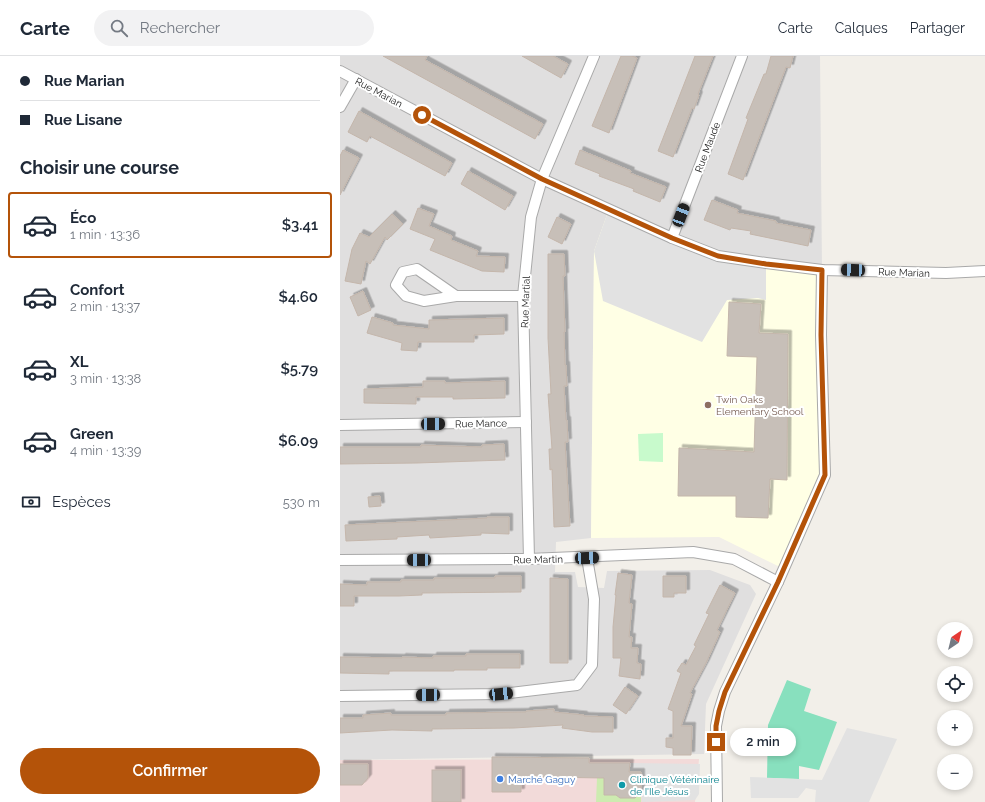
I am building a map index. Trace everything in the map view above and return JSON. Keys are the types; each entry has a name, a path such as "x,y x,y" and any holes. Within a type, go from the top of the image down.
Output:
{"street":[{"name":"Rue Martial","path":"529,559 523,296 531,217 542,179 594,56"},
{"name":"Rue Maude","path":"672,238 742,56"},
{"name":"Rue Marian","path":"340,71 542,179 672,238 718,256 766,264 822,270 946,273 985,271"},
{"path":"340,107 356,79"},
{"path":"456,296 416,269 403,272 396,285 406,296 424,301 456,296 523,296"},
{"path":"717,802 716,726 725,692 778,582 825,475 821,335 822,270"},
{"name":"Rue Mance","path":"340,425 526,422"},
{"name":"Rue Martin","path":"340,560 587,558 693,552 734,559 778,582"},
{"path":"340,696 501,694 577,685 592,665 594,599 587,558"}],"shaded area":[{"path":"340,56 820,56 822,270 594,251 591,538 556,542 555,572 575,572 578,587 604,588 607,571 710,570 750,585 756,594 706,704 704,754 340,760"},
{"name":"Twin Oaks Elementary School","path":"609,209 718,256 822,270 825,475 780,567 719,537 591,538 594,251"},
{"path":"609,209 718,256 766,263 766,300 758,298 727,300 702,342 603,301 594,251"},
{"path":"847,728 897,739 869,802 815,802 816,790 806,788 798,798 751,798 750,777 822,780"},
{"path":"699,759 695,802 340,802 340,760"},
{"path":"630,763 700,764 699,794 695,800 642,802 641,772 629,772"}],"green space":[{"path":"663,433 663,462 639,461 638,434"},
{"path":"787,680 811,689 804,711 837,722 819,770 799,766 799,779 767,778 768,725"},
{"path":"597,778 604,778 604,795 641,792 641,802 596,802"}],"building":[{"path":"383,56 427,56 425,60 543,124 535,139"},
{"path":"522,56 553,56 568,64 561,78"},
{"path":"621,56 632,56 637,58 609,133 592,126"},
{"path":"695,56 713,56 698,94 699,95 694,109 692,108 673,157 658,151"},
{"path":"771,56 793,56 790,68 786,67 743,180 728,174 748,119 746,118 764,74 766,74"},
{"path":"359,111 452,163 445,176 370,136 367,142 348,132"},
{"path":"343,150 359,158 340,195 340,156"},
{"path":"580,150 631,171 630,173 666,187 660,202 633,191 634,189 599,176 600,174 575,164"},
{"path":"468,171 513,196 505,210 461,184"},
{"path":"712,200 738,210 737,213 811,230 808,246 750,234 751,231 731,228 730,230 704,220"},
{"path":"418,208 434,214 429,226 452,236 451,240 478,251 476,256 505,257 504,272 482,271 430,250 435,239 410,229"},
{"path":"392,214 403,224 387,240 385,237 370,264 366,261 361,284 345,281 352,249 360,233 369,237"},
{"path":"557,217 571,224 562,244 548,237"},
{"path":"548,254 564,254 565,276 563,276 564,332 567,386 564,386 568,442 565,442 570,526 554,527 552,469 550,470 549,449 552,449 548,394 551,394 548,338"},
{"path":"363,291 371,310 358,316 350,297"},
{"path":"729,302 761,304 759,333 788,334 787,480 770,479 768,518 736,517 736,496 678,496 679,448 754,452 757,357 727,356"},
{"path":"372,317 393,323 393,325 429,329 429,320 504,318 504,334 474,335 474,342 418,342 417,351 401,350 402,343 367,333"},
{"path":"423,381 445,381 445,383 505,381 505,398 453,399 453,397 416,397 416,404 364,403 364,389 423,387"},
{"path":"504,444 505,460 340,464 340,447 421,447 421,445 482,447 482,445"},
{"path":"380,496 381,506 369,507 368,497"},
{"path":"509,517 509,534 481,533 481,535 430,538 429,535 397,537 397,539 346,541 345,525"},
{"path":"618,573 632,575 629,603 632,604 629,637 632,637 631,648 638,648 637,663 641,664 640,679 619,676 621,658 613,658 613,627"},
{"path":"495,576 521,576 521,592 422,593 422,595 354,596 354,606 340,606 340,584 367,585 367,582 401,582 401,580 434,580 434,578 495,578"},
{"path":"663,576 686,576 686,593 674,593 674,597 663,597"},
{"path":"550,578 568,579 568,663 550,663"},
{"path":"720,585 735,593 717,630 720,632 690,693 692,694 681,726 692,726 691,755 673,755 673,748 666,747 666,738 673,738 673,711 668,709 681,673 677,671 682,663 686,665 696,646 694,645 709,614 706,613"},
{"path":"466,654 520,654 520,668 487,668 487,670 454,671 389,671 389,674 340,673 340,657 433,658 433,656 466,656"},
{"path":"625,687 638,696 626,714 613,705"},
{"path":"554,709 554,712 584,716 613,717 613,732 592,732 562,728 563,725 514,728 432,729 432,731 392,730 340,733 340,718 363,718 363,715 391,713 391,715 446,715 446,713 526,712"},
{"path":"492,757 589,758 589,763 630,763 629,772 641,772 641,792 635,798 620,798 616,795 604,795 604,778 541,777 541,780 521,780 521,792 492,792"},
{"path":"340,764 368,764 368,778 362,785 340,785"},
{"path":"432,770 461,770 461,802 432,802"}],"place":[{"name":"Twin Oaks Elementary School","path":"708,405"},
{"name":"Marché Gaguy","path":"500,779"},
{"name":"Clinique Vétérinaire de I'Ile Jésus","path":"622,785"}],"route":[{"path":"422,115 542,179 672,238 718,256 766,264 822,270 821,335 825,475 778,582 725,692 716,726 716,742"}]}
